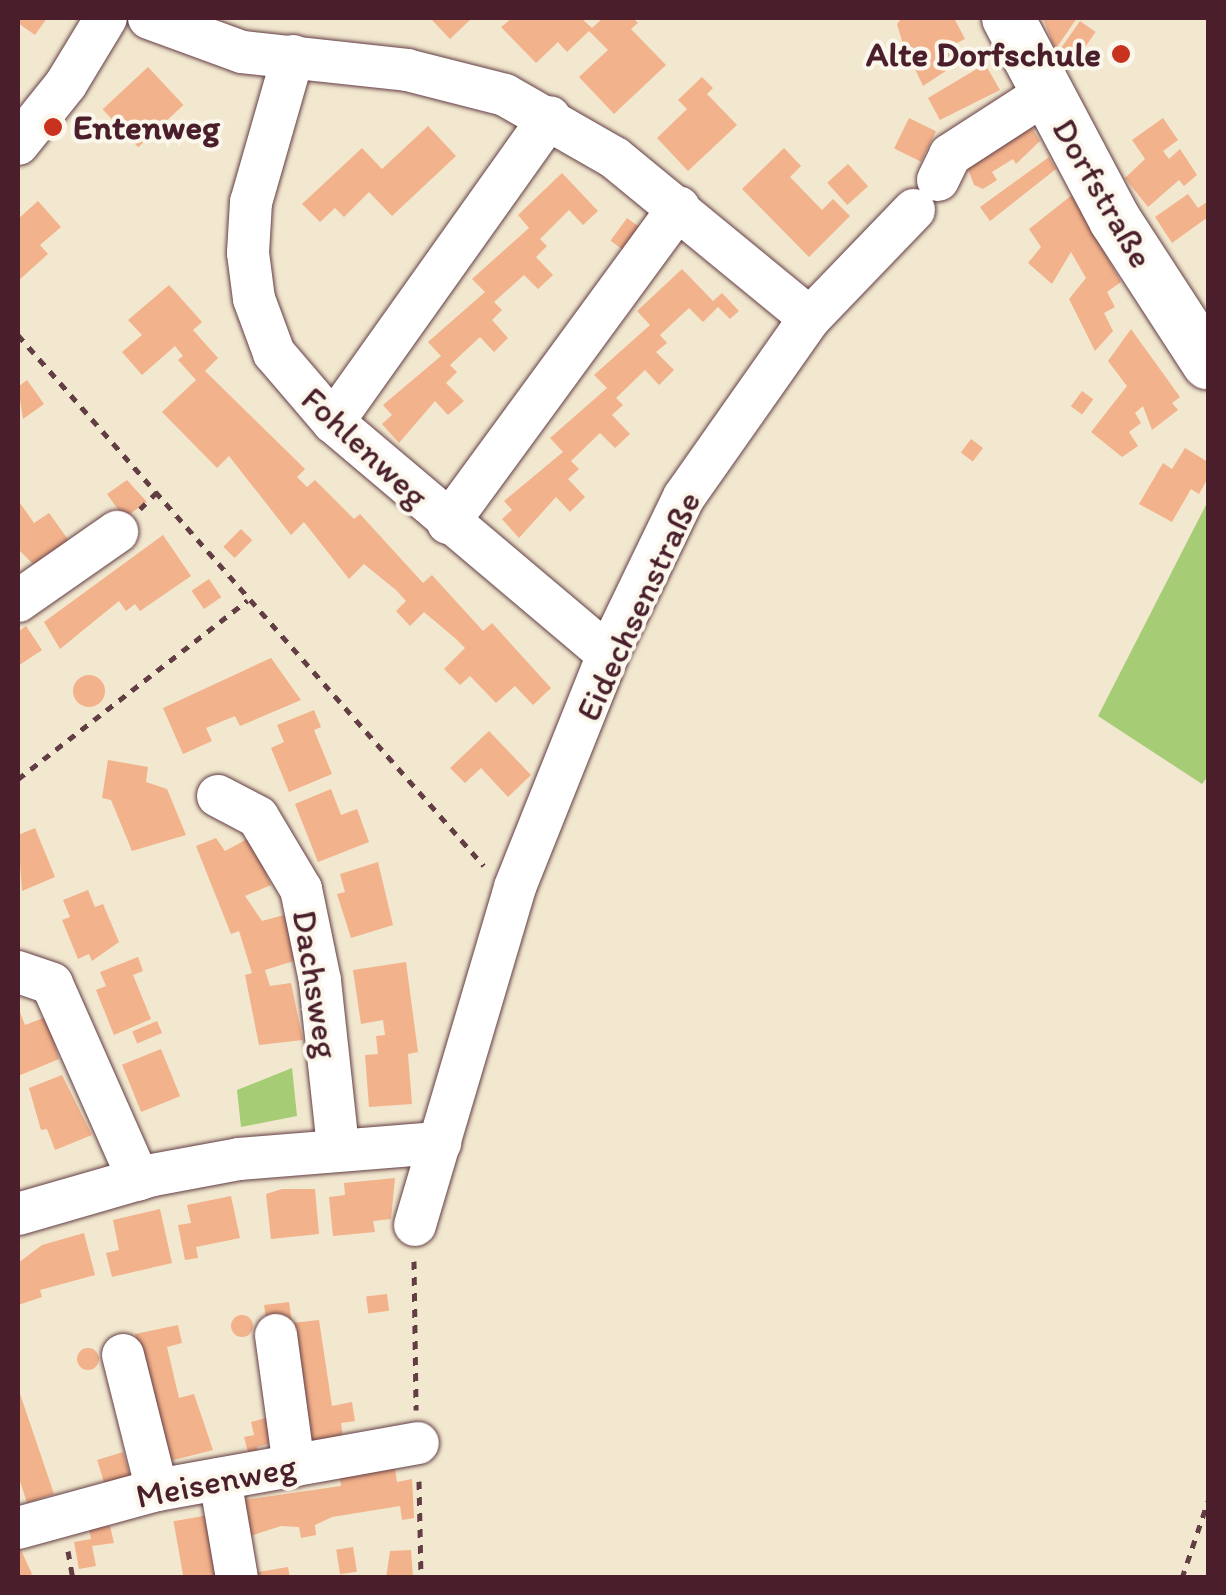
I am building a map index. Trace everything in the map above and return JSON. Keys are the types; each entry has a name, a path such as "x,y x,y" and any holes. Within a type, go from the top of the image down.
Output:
{"main road":[{"name":"Dorfstraße","path":"1008,18 1115,220 1208,363"}],"street":[{"path":"18,144 66,84 106,18"},
{"path":"149,18 242,52 407,70 505,95 550,116 679,206 810,318"},
{"name":"Fohlenweg","path":"293,56 252,202 248,253 254,300 274,353 333,422 448,523 608,654"},
{"name":"Eidechsenstraße","path":"415,1225 515,887 608,654 684,498 810,318 926,194 950,155 1046,92"},
{"path":"333,422 550,116"},
{"path":"448,523 679,206"},
{"path":"20,595 117,532"},
{"name":"Dachsweg","path":"218,796 258,818 301,889 320,981 338,1148"},
{"path":"18,972 52,984 138,1180"},
{"path":"18,1214 138,1180 338,1148 440,1143"},
{"path":"276,1335 294,1466"},
{"path":"124,1355 156,1490"},
{"name":"Meisenweg","path":"18,1525 156,1490 418,1443"},
{"path":"220,1480 236,1578"}],"path":[{"path":"18,335 490,872 515,887"},
{"path":"18,779 249,600"},
{"path":"415,1225 422,1578"},
{"path":"1182,1578 1208,1500"}],"green space":[{"path":"1208,501 1208,776 1202,784 1098,716"},
{"path":"292,1068 297,1116 241,1127 237,1090"}],"building":[{"path":"21,18 47,18 35,35 18,23"},
{"path":"430,18 472,18 450,39"},
{"path":"512,18 581,18 592,28 603,18 633,18 638,23 631,29 666,65 614,114 579,77 608,50 589,31 567,52 558,42 536,63 501,27"},
{"path":"902,18 954,18 965,39 953,45 961,61 923,86 902,41 897,24"},
{"path":"1043,18 1077,18 1055,50"},
{"path":"1080,21 1096,32 1072,65 1056,55"},
{"path":"985,64 1000,90 940,120 928,98"},
{"path":"148,67 183,105 138,147 103,109"},
{"path":"702,77 713,88 707,94 737,125 688,171 657,138 687,109 678,100"},
{"path":"909,118 936,131 921,162 894,149"},
{"path":"1163,118 1178,140 1163,151 1169,159 1180,149 1197,175 1184,186 1179,180 1148,207 1125,178 1145,159 1132,140"},
{"path":"1027,120 1040,141 1016,164 1013,159 992,172 997,180 983,189 974,185 965,161"},
{"path":"428,126 456,156 392,216 369,192 344,217 335,208 320,222 302,204 362,148 382,169"},
{"path":"784,148 801,166 790,177 822,210 833,199 850,216 809,257 742,189"},
{"path":"1049,157 1056,169 990,221 980,207"},
{"path":"848,164 868,186 847,205 827,183"},
{"path":"562,173 598,211 583,225 569,210 540,239 547,246 536,257 553,275 538,289 524,275 494,302 502,310 492,320 508,338 494,352 480,337 450,365 457,372 446,383 464,401 448,415 435,401 399,443 382,424 392,415 383,405 441,356 428,342 485,292 472,279 529,228 518,215"},
{"path":"1188,194 1198,208 1207,202 1208,217 1172,243 1155,217"},
{"path":"1072,195 1121,282 1107,292 1115,307 1104,313 1113,331 1095,351 1069,299 1086,278 1071,252 1052,284 1028,263 1041,247 1029,229"},
{"path":"38,201 61,227 40,245 48,254 18,281 18,219"},
{"path":"627,218 648,233 632,256 611,241"},
{"path":"682,269 713,301 722,293 739,311 730,319 718,307 703,322 689,308 660,335 667,343 656,352 674,370 659,385 645,370 616,398 623,405 612,415 630,434 615,448 600,433 571,461 579,469 568,479 585,497 570,512 556,497 519,538 502,519 512,510 504,501 563,452 550,438 607,388 594,375 650,325 637,311"},
{"path":"169,285 202,322 193,330 218,358 205,371 305,469 297,477 307,487 315,480 354,519 360,514 423,583 432,575 483,631 492,623 551,688 533,705 515,686 496,703 470,676 460,685 444,669 465,648 456,639 424,612 410,626 396,611 406,601 396,590 364,564 349,579 304,522 291,535 229,456 217,468 162,412 196,380 178,360 183,356 175,346 142,375 122,352 142,335 128,320"},
{"path":"1131,329 1180,397 1172,403 1178,410 1152,430 1143,406 1135,413 1141,423 1129,432 1138,446 1122,457 1091,432 1127,386 1108,361"},
{"path":"27,380 44,404 23,419 18,387"},
{"path":"1082,391 1093,399 1082,415 1071,406"},
{"path":"971,439 983,448 973,462 961,453"},
{"path":"1185,448 1208,462 1208,478 1199,494 1191,489 1172,522 1139,504 1163,463 1172,469"},
{"path":"127,480 147,502 124,518 107,494"},
{"path":"18,500 34,523 49,513 75,549 42,573 18,549"},
{"path":"241,529 252,540 235,558 223,547"},
{"path":"163,535 191,576 140,611 135,604 126,611 119,601 60,649 44,622"},
{"path":"209,579 221,597 204,609 192,591"},
{"path":"26,626 42,650 18,666 18,632"},
{"path":"271,658 301,700 240,726 235,716 206,728 212,741 183,754 163,708"},
{"path":"89,675 100,680 105,691 100,702 89,707 78,702 73,691 78,680"},
{"path":"314,710 321,727 314,730 332,774 289,792 271,748 284,742 277,725"},
{"path":"489,731 531,775 508,797 481,768 465,783 450,768"},
{"path":"108,760 148,767 146,782 167,789 186,835 132,851 111,800 102,798"},
{"path":"331,789 341,815 357,809 369,842 318,862 295,804"},
{"path":"35,828 55,877 22,891 18,835"},
{"path":"251,837 271,885 245,896 262,921 284,915 297,960 265,970 270,986 291,983 303,1040 259,1045 245,975 252,973 239,931 231,934 196,846 216,838 225,851"},
{"path":"378,862 393,925 351,938 337,894 345,892 340,874"},
{"path":"88,890 95,907 103,904 119,942 92,961 89,954 78,959 62,920 70,917 63,900"},
{"path":"138,957 143,971 133,975 151,1019 114,1035 96,990 106,986 100,972"},
{"path":"406,962 418,1052 408,1054 412,1104 369,1107 365,1055 378,1054 376,1036 385,1035 383,1020 361,1024 353,970"},
{"path":"18,1007 25,1025 46,1017 59,1059 18,1076"},
{"path":"157,1021 162,1033 137,1044 132,1032"},
{"path":"161,1049 180,1096 141,1112 122,1065"},
{"path":"62,1075 92,1135 55,1150 47,1129 41,1130 29,1088"},
{"path":"395,1178 391,1219 373,1221 375,1232 333,1236 329,1197 345,1195 344,1183"},
{"path":"282,1189 315,1189 319,1234 271,1239 266,1194"},
{"path":"231,1196 240,1238 196,1247 198,1258 185,1260 178,1225 191,1223 187,1205"},
{"path":"160,1209 172,1263 112,1277 106,1253 119,1250 113,1220"},
{"path":"84,1233 95,1275 40,1290 42,1297 18,1305 18,1263 42,1245"},
{"path":"387,1294 389,1311 368,1313 366,1297"},
{"path":"289,1302 292,1323 319,1320 332,1406 352,1402 355,1421 341,1423 345,1451 310,1456 268,1332 264,1305"},
{"path":"242,1315 250,1318 250,1334 242,1337 234,1334 231,1326 234,1318"},
{"path":"178,1325 182,1343 167,1347 179,1398 194,1394 213,1450 166,1462 135,1334"},
{"path":"88,1348 96,1351 96,1367 88,1370 80,1367 77,1359 80,1351"},
{"path":"18,1388 54,1494 27,1503 18,1475"},
{"path":"280,1414 283,1440 257,1447 259,1454 249,1456 244,1437 254,1435 251,1422"},
{"path":"123,1452 131,1478 105,1486 97,1460"},
{"path":"395,1468 397,1482 412,1479 414,1518 402,1520 400,1506 332,1517 315,1525 316,1535 301,1538 299,1527 281,1526 250,1536 243,1500 341,1486 340,1478"},
{"path":"209,1515 220,1578 184,1578 174,1521"},
{"path":"110,1526 114,1543 92,1546 96,1566 79,1569 74,1542 91,1539 89,1529"},
{"path":"353,1547 357,1572 340,1574 336,1550"},
{"path":"20,1548 32,1574 24,1578 18,1578"},
{"path":"411,1550 413,1578 386,1578 390,1551"},
{"path":"288,1567 290,1578 254,1578 253,1573"}],"place":[{"name":"Alte Dorfschule","path":"1121,54"},
{"name":"Entenweg","path":"53,127"}]}
